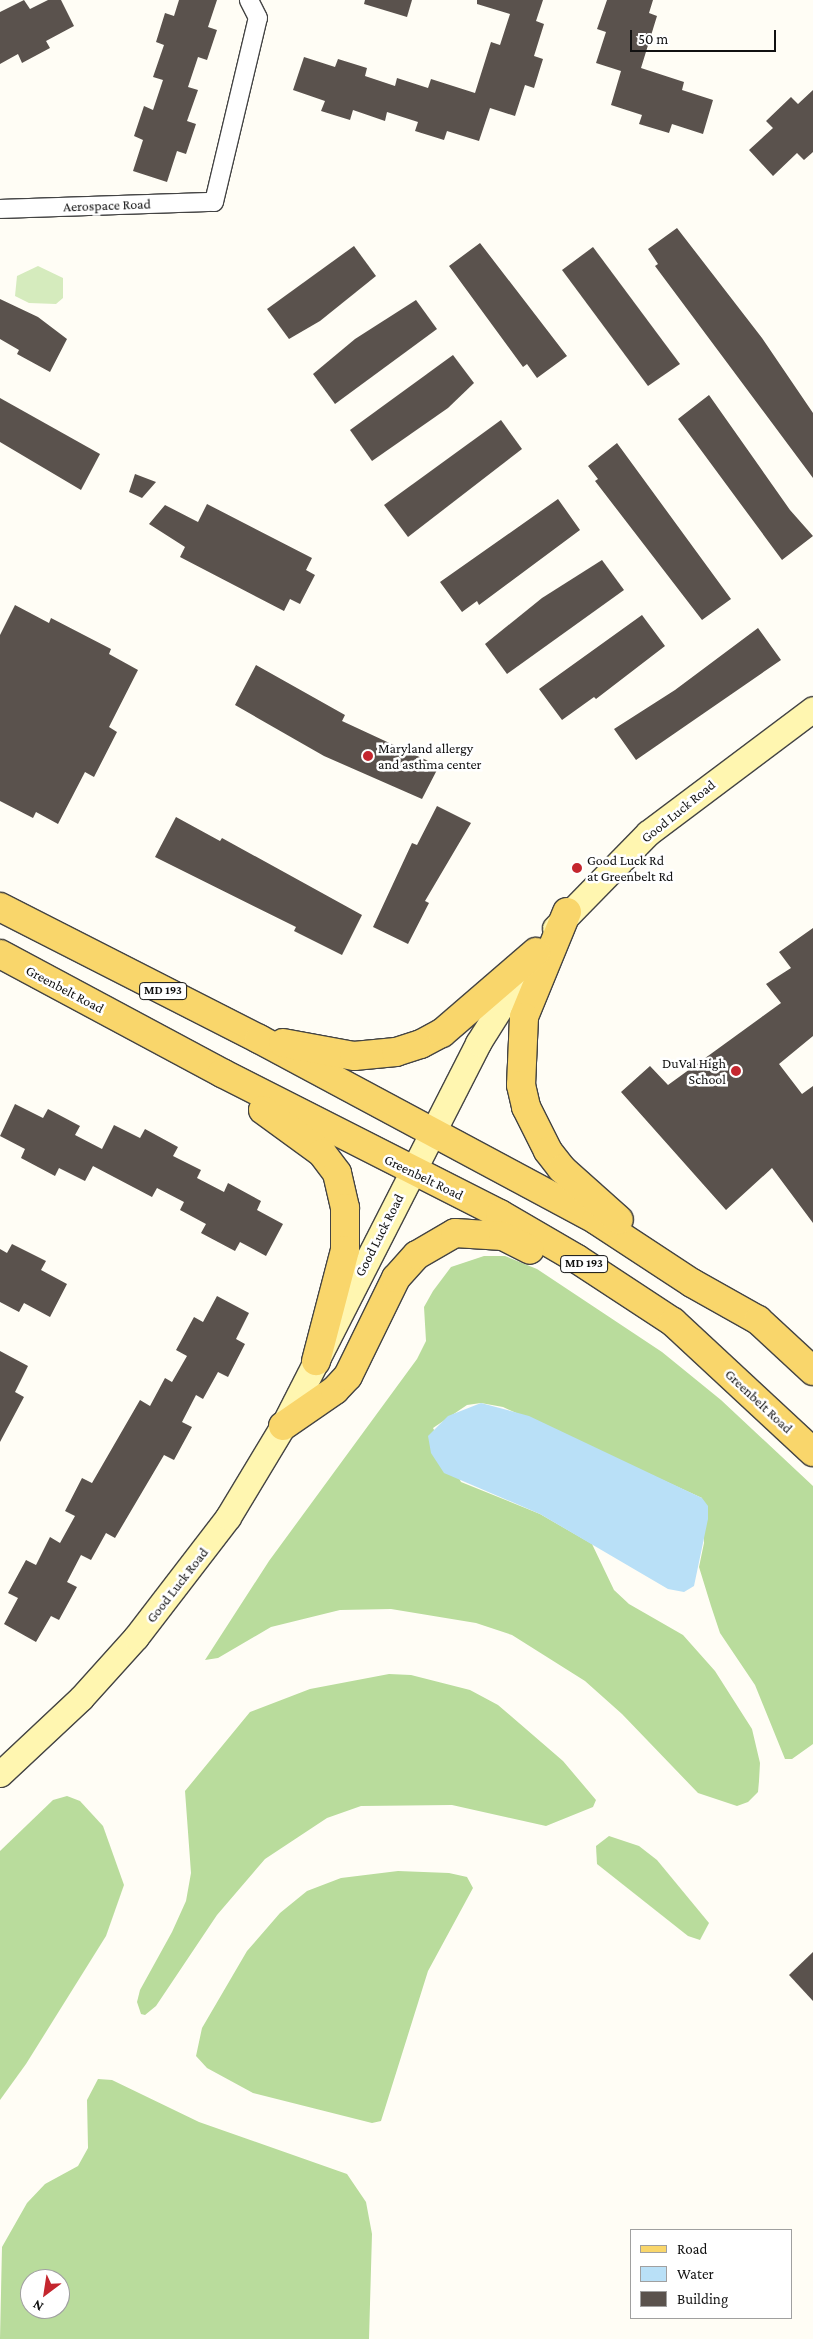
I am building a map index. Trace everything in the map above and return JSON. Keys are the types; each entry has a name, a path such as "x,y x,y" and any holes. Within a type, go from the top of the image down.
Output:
{"main road":[{"name":"Good Luck Road","path":"0,1774 81,1698 180,1585 228,1517 283,1426 431,1132 483,1034 536,952 568,912 648,833 813,709"},
{"name":"MD 193","path":"0,907 259,1039 596,1220 692,1283 758,1320 813,1371"},
{"path":"568,912 524,1017 521,1077 526,1107 548,1151 562,1169 692,1283"},
{"path":"259,1039 354,1056 396,1052 442,1033 536,952"},
{"name":"Greenbelt Road","path":"0,954 412,1171 500,1214 577,1259 673,1322 813,1452"},
{"path":"105,1010 278,1120 322,1153 337,1173 346,1208 345,1250 316,1362"},
{"path":"283,1426 336,1390 348,1376 396,1278 417,1255 455,1233 503,1236 562,1266 740,1383"}],"street":[{"name":"Aerospace Road","path":"0,209 214,202 258,18 250,0"}],"green space":[{"path":"38,266 63,278 63,298 56,304 29,303 15,296 17,276"},
{"path":"484,1256 505,1256 537,1269 662,1352 721,1400 813,1486 813,1744 792,1759 785,1759 755,1685 720,1633 711,1606 699,1567 704,1543 702,1498 503,1407 481,1403 467,1405 433,1428 461,1482 540,1514 592,1544 614,1590 629,1604 683,1635 715,1671 752,1729 760,1763 758,1792 748,1802 737,1806 698,1793 622,1714 585,1681 512,1635 476,1623 391,1609 340,1610 271,1627 218,1658 205,1660 269,1561 417,1359 426,1341 424,1307 433,1291 451,1267"},
{"path":"389,1674 411,1675 470,1690 498,1705 563,1761 596,1800 593,1807 546,1826 452,1805 361,1806 327,1818 265,1859 217,1915 156,2006 145,2015 141,2014 137,2002 140,1990 172,1932 186,1901 191,1873 185,1791 250,1712 310,1689"},
{"path":"67,1796 80,1801 103,1826 124,1885 106,1936 26,2064 0,2100 0,1851 53,1800"},
{"path":"609,1836 639,1846 657,1860 709,1923 700,1940 688,1936 597,1864 596,1846"},
{"path":"398,1871 449,1873 467,1877 473,1888 428,1971 381,2121 372,2123 253,2093 207,2068 196,2056 202,2028 247,1951 280,1913 307,1891 341,1878"},
{"path":"98,2079 112,2080 199,2122 347,2174 366,2202 372,2234 369,2339 0,2339 2,2247 27,2203 45,2184 78,2166 88,2148 87,2100"}],"water":[{"path":"481,1403 529,1416 702,1498 708,1506 708,1519 694,1586 684,1592 668,1589 540,1514 444,1473 431,1453 428,1436 448,1416"}],"building":[{"path":"24,0 30,9 48,0 61,0 74,26 46,41 50,48 22,63 18,54 0,64 0,12"},
{"path":"179,0 217,0 208,27 217,30 207,60 198,57 188,87 198,90 187,121 196,124 186,154 177,151 167,182 133,171 143,140 134,136 144,106 153,110 163,80 153,77 164,45 156,42 165,13 174,16"},
{"path":"365,0 412,0 407,17 364,4"},
{"path":"477,0 543,0 536,21 544,24 534,56 543,59 534,88 525,85 515,116 490,108 479,141 447,131 444,140 415,131 418,122 387,112 385,121 353,110 350,120 321,111 325,101 293,90 304,57 335,67 338,59 367,68 365,76 395,86 397,78 428,88 431,79 475,93 491,42 500,45 510,14 477,4"},
{"path":"607,0 653,0 649,13 657,16 641,68 684,82 682,90 713,100 703,134 672,124 669,133 639,124 642,115 611,105 621,71 596,63 606,32 597,29"},
{"path":"813,90 813,152 804,160 797,153 773,176 749,150 773,128 766,121 791,97 798,104"},
{"path":"677,228 762,338 813,413 813,478 655,266 658,264 648,249"},
{"path":"480,243 567,356 537,378 527,364 523,367 449,266"},
{"path":"354,246 376,276 320,321 289,339 267,309"},
{"path":"593,247 680,364 648,386 562,270"},
{"path":"0,299 38,317 67,339 50,372 17,354 19,350 0,339"},
{"path":"416,300 437,329 335,404 313,374 355,339"},
{"path":"453,355 474,383 448,408 372,461 350,430"},
{"path":"709,395 790,510 813,536 782,560 678,419"},
{"path":"0,398 100,454 81,490 0,442"},
{"path":"501,420 522,449 408,537 384,505"},
{"path":"617,443 731,599 702,620 595,481 598,479 588,466"},
{"path":"135,474 156,482 142,498 129,492"},
{"path":"558,499 580,530 479,605 477,601 462,612 440,582"},
{"path":"207,504 312,558 306,570 315,575 300,604 290,599 284,611 180,557 185,547 149,524 165,505 198,522"},
{"path":"602,560 624,590 507,674 485,644 542,598"},
{"path":"15,605 49,623 51,618 111,649 109,654 138,670 109,727 117,732 94,777 85,772 58,824 36,812 33,818 0,801 0,635"},
{"path":"642,615 665,646 596,699 594,697 562,720 539,689"},
{"path":"758,628 781,660 636,760 614,729 675,690"},
{"path":"256,665 345,715 342,721 439,766 422,799 324,756 235,705"},
{"path":"437,806 471,823 425,901 429,903 408,944 373,927 412,843 417,845"},
{"path":"176,817 220,841 222,838 362,915 342,955 294,931 296,927 155,857"},
{"name":"DuVal High School","path":"813,928 813,1036 779,1064 802,1094 813,1086 813,1223 772,1168 726,1210 621,1092 650,1066 668,1085 781,1003 766,984 791,968 779,952"},
{"path":"15,1104 43,1118 48,1109 80,1126 75,1135 102,1149 114,1125 140,1138 145,1129 178,1147 173,1156 201,1170 197,1178 224,1192 228,1183 261,1201 257,1210 283,1224 266,1256 240,1242 235,1251 201,1233 206,1224 180,1210 184,1202 157,1188 152,1197 93,1166 85,1181 59,1168 55,1176 21,1158 25,1149 0,1136"},
{"path":"12,1244 46,1261 41,1270 67,1284 50,1317 24,1303 19,1312 0,1302 0,1249 7,1253"},
{"path":"217,1296 249,1313 236,1339 245,1344 228,1377 218,1372 203,1399 196,1395 182,1422 192,1427 174,1460 164,1455 115,1538 106,1533 91,1560 81,1555 67,1582 77,1587 59,1620 51,1616 36,1642 4,1624 18,1598 8,1593 26,1560 36,1565 50,1537 60,1543 75,1516 65,1511 82,1478 92,1483 140,1400 150,1406 165,1378 172,1382 187,1356 176,1350 194,1317 203,1322"},
{"path":"0,1351 28,1366 15,1392 24,1397 0,1442"},
{"path":"813,1952 813,2001 789,1975"}],"place":[{"name":"Maryland allergy and asthma center","path":"368,756"},
{"name":"Good Luck Rd at Greenbelt Rd","path":"577,868"},
{"name":"DuVal High School","path":"736,1071"}]}
